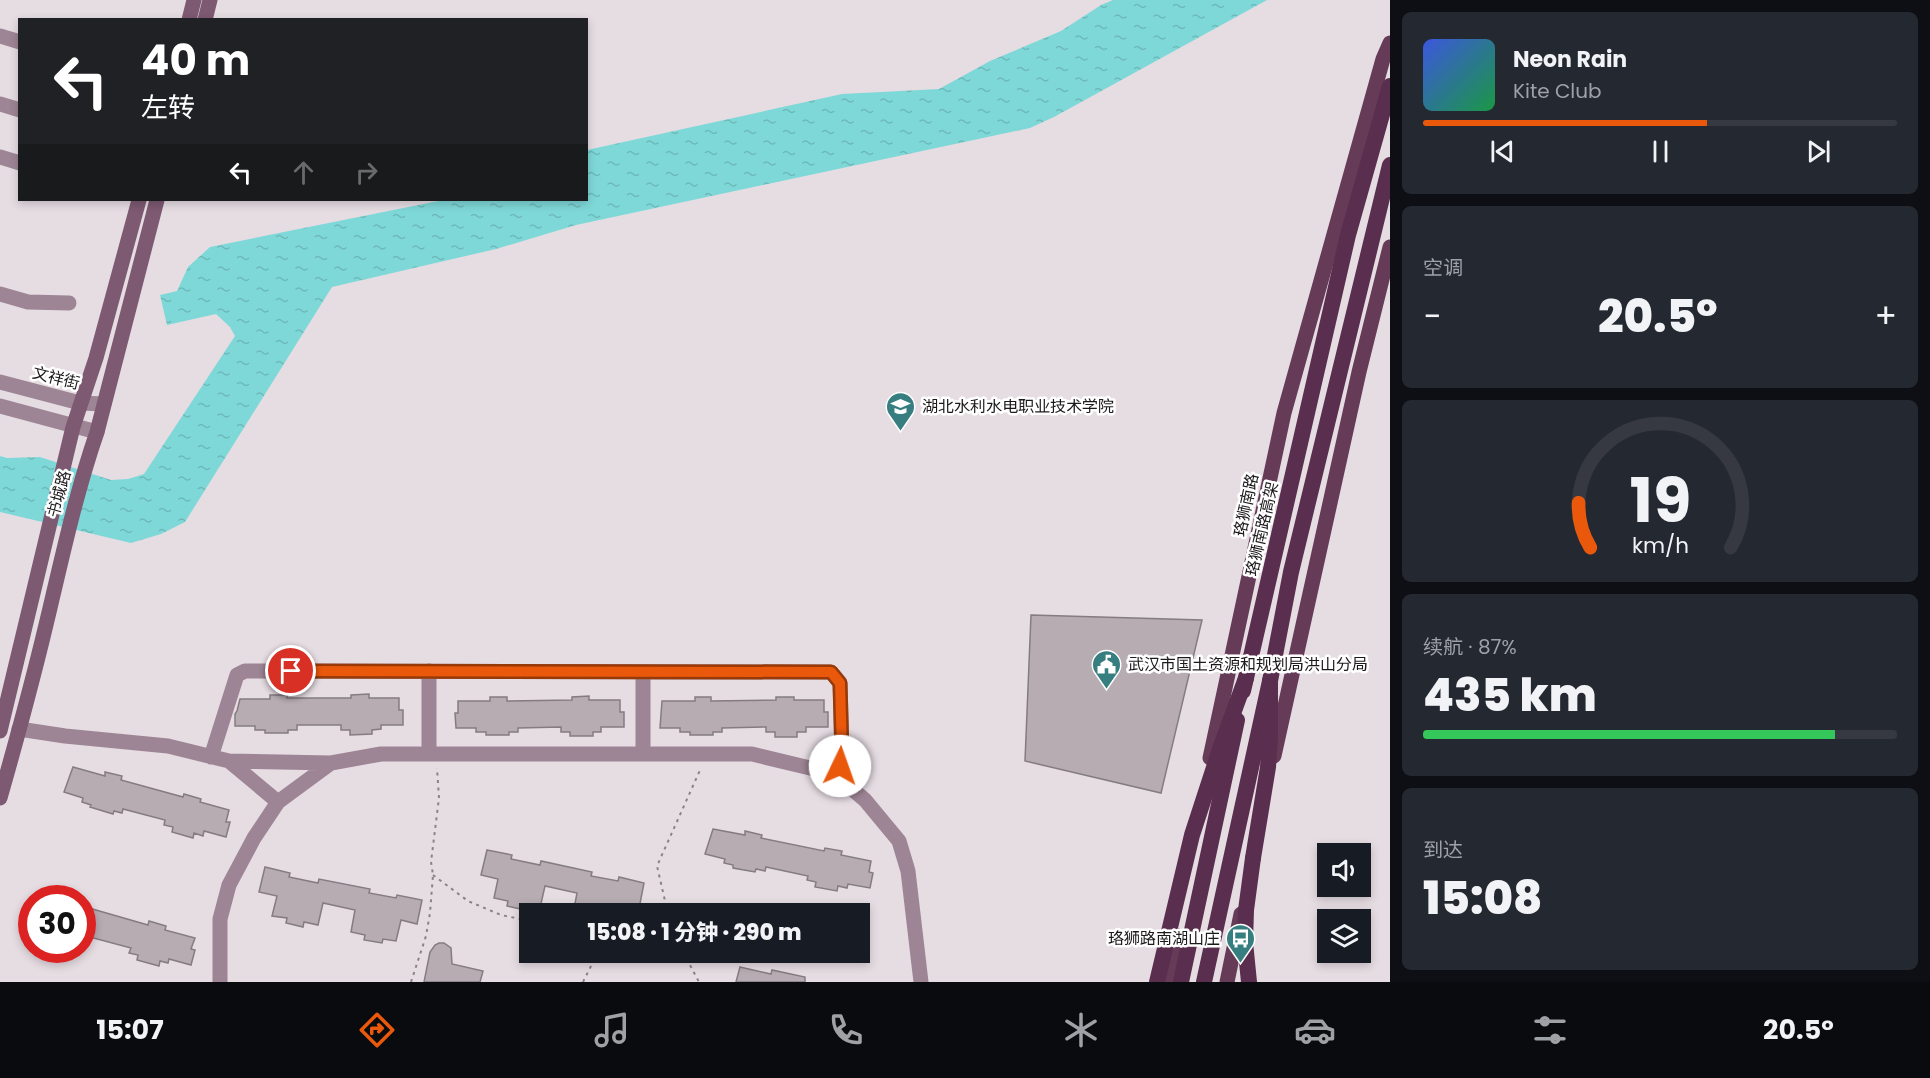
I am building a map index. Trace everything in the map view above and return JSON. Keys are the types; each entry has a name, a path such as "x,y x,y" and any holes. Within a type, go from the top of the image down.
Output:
{"highway":[{"name":"珞狮南路高架","path":"1181,982 1246,678 1348,235 1390,86"},
{"path":"1204,982 1270,681 1291,572 1390,165"},
{"path":"1157,982 1192,835 1246,678"},
{"path":"1249,982 1245,942 1246,910 1268,766 1270,681"}],"main road":[{"path":"190,18 194,0"},
{"path":"206,18 210,0"},
{"name":"珞狮南路","path":"1167,982 1191,849 1284,413 1383,59 1390,43"},
{"name":"书城路","path":"0,731 73,427 96,358 140,201"},
{"name":"书城路","path":"0,798 20,729 86,462 97,432 157,201"},
{"path":"1227,982 1248,874 1359,372 1390,247"}],"street":[{"path":"0,36 18,41"},
{"path":"0,104 18,109"},
{"path":"0,158 18,162"},
{"path":"0,294 28,302 69,303"},
{"name":"文祥街","path":"0,382 80,403 104,404"},
{"path":"0,406 97,432"},
{"path":"211,757 237,675 244,671 831,672 840,683 842,754 838,778"},
{"path":"429,671 432,754"},
{"path":"643,672 643,754"},
{"path":"20,729 65,736 168,746 229,761 331,763 381,754 752,754 810,768 838,778 865,800 899,841 908,872 921,982"},
{"path":"229,761 278,802"},
{"path":"220,982 220,919 229,885 254,838 278,802 331,763"}],"path":[{"path":"411,982 426,936 430,913 433,875 431,862 439,798 432,754"},
{"path":"665,903 657,866 706,754"},
{"path":"433,875 468,900 501,915 519,919"},
{"path":"583,982 592,963"},
{"path":"689,963 699,982"}],"water":[{"path":"1113,0 1267,0 1030,128 576,225 496,249 332,287 185,522 161,534 131,543 0,512 0,456 7,458 40,457 111,480 128,479 144,474 235,336 230,327 216,314 167,325 160,295 177,291 188,267 210,247 438,201 588,201 588,150 842,94 939,89 990,61 1061,31 1101,5"}],"building":[{"name":"武汉市国土资源和规划局洪山分局","path":"1031,615 1202,620 1161,793 1025,761"},
{"path":"369,694 369,698 399,698 399,710 403,710 403,725 381,725 381,729 372,730 372,734 350,735 350,730 341,730 341,725 297,725 297,730 288,730 288,733 265,733 265,730 255,730 255,726 235,726 235,714 240,699 270,699 270,695 287,695 287,698 351,698 351,695"},
{"path":"589,696 589,700 620,700 620,712 624,712 624,727 601,727 601,732 593,732 593,736 570,736 570,732 561,732 561,727 518,728 518,732 509,732 509,735 486,735 486,732 476,732 476,728 456,728 455,713 458,713 458,701 490,701 490,697 507,697 507,701 572,700 572,697"},
{"path":"695,697 711,697 711,701 776,700 776,697 794,697 794,700 824,700 824,712 828,712 828,727 806,727 806,732 797,732 797,737 775,737 775,732 766,732 766,727 722,728 722,732 713,732 713,735 690,735 690,732 680,732 680,728 660,728 662,701 695,701"},
{"path":"73,767 105,776 105,772 122,776 121,780 183,797 184,794 201,799 200,802 229,810 226,822 230,822 226,837 204,831 203,836 194,833 193,838 172,832 173,827 164,825 165,820 123,809 122,813 114,811 113,814 90,807 91,805 82,802 83,798 64,792"},
{"path":"713,829 745,835 745,831 762,835 761,838 824,851 825,848 842,851 841,855 871,861 869,872 873,873 870,888 848,884 847,888 838,886 837,891 815,887 816,882 807,880 808,876 766,867 765,871 756,869 755,872 733,868 733,865 724,863 725,859 705,854"},
{"path":"487,850 512,855 511,859 540,865 541,861 592,872 591,876 618,881 619,877 644,883 640,903 575,903 577,893 545,886 541,903 519,903 519,909 507,906 508,901 494,898 498,879 481,875"},
{"path":"265,867 290,873 289,877 318,883 319,879 370,889 369,893 422,900 417,924 401,920 396,941 383,939 382,943 364,940 365,935 351,932 355,910 323,903 318,925 304,922 303,927 286,923 287,918 272,916 277,896 259,892"},
{"path":"96,910 148,925 149,921 166,926 165,930 195,938 191,949 195,950 191,965 169,959 168,963 160,961 159,966 137,960 138,955 129,953 131,948 96,939"},
{"path":"439,943 444,943 451,948 452,964 483,971 480,982 424,982 430,952"},
{"path":"740,967 771,974 772,970 805,977 805,982 736,982"}],"place":[{"name":"湖北水利水电职业技术学院","path":"901,432"},
{"name":"武汉市国土资源和规划局洪山分局","path":"1107,690"},
{"name":"珞狮路南湖山庄","path":"1241,964"}],"route":[{"path":"291,671 831,672 840,683 842,754 840,766"}]}
